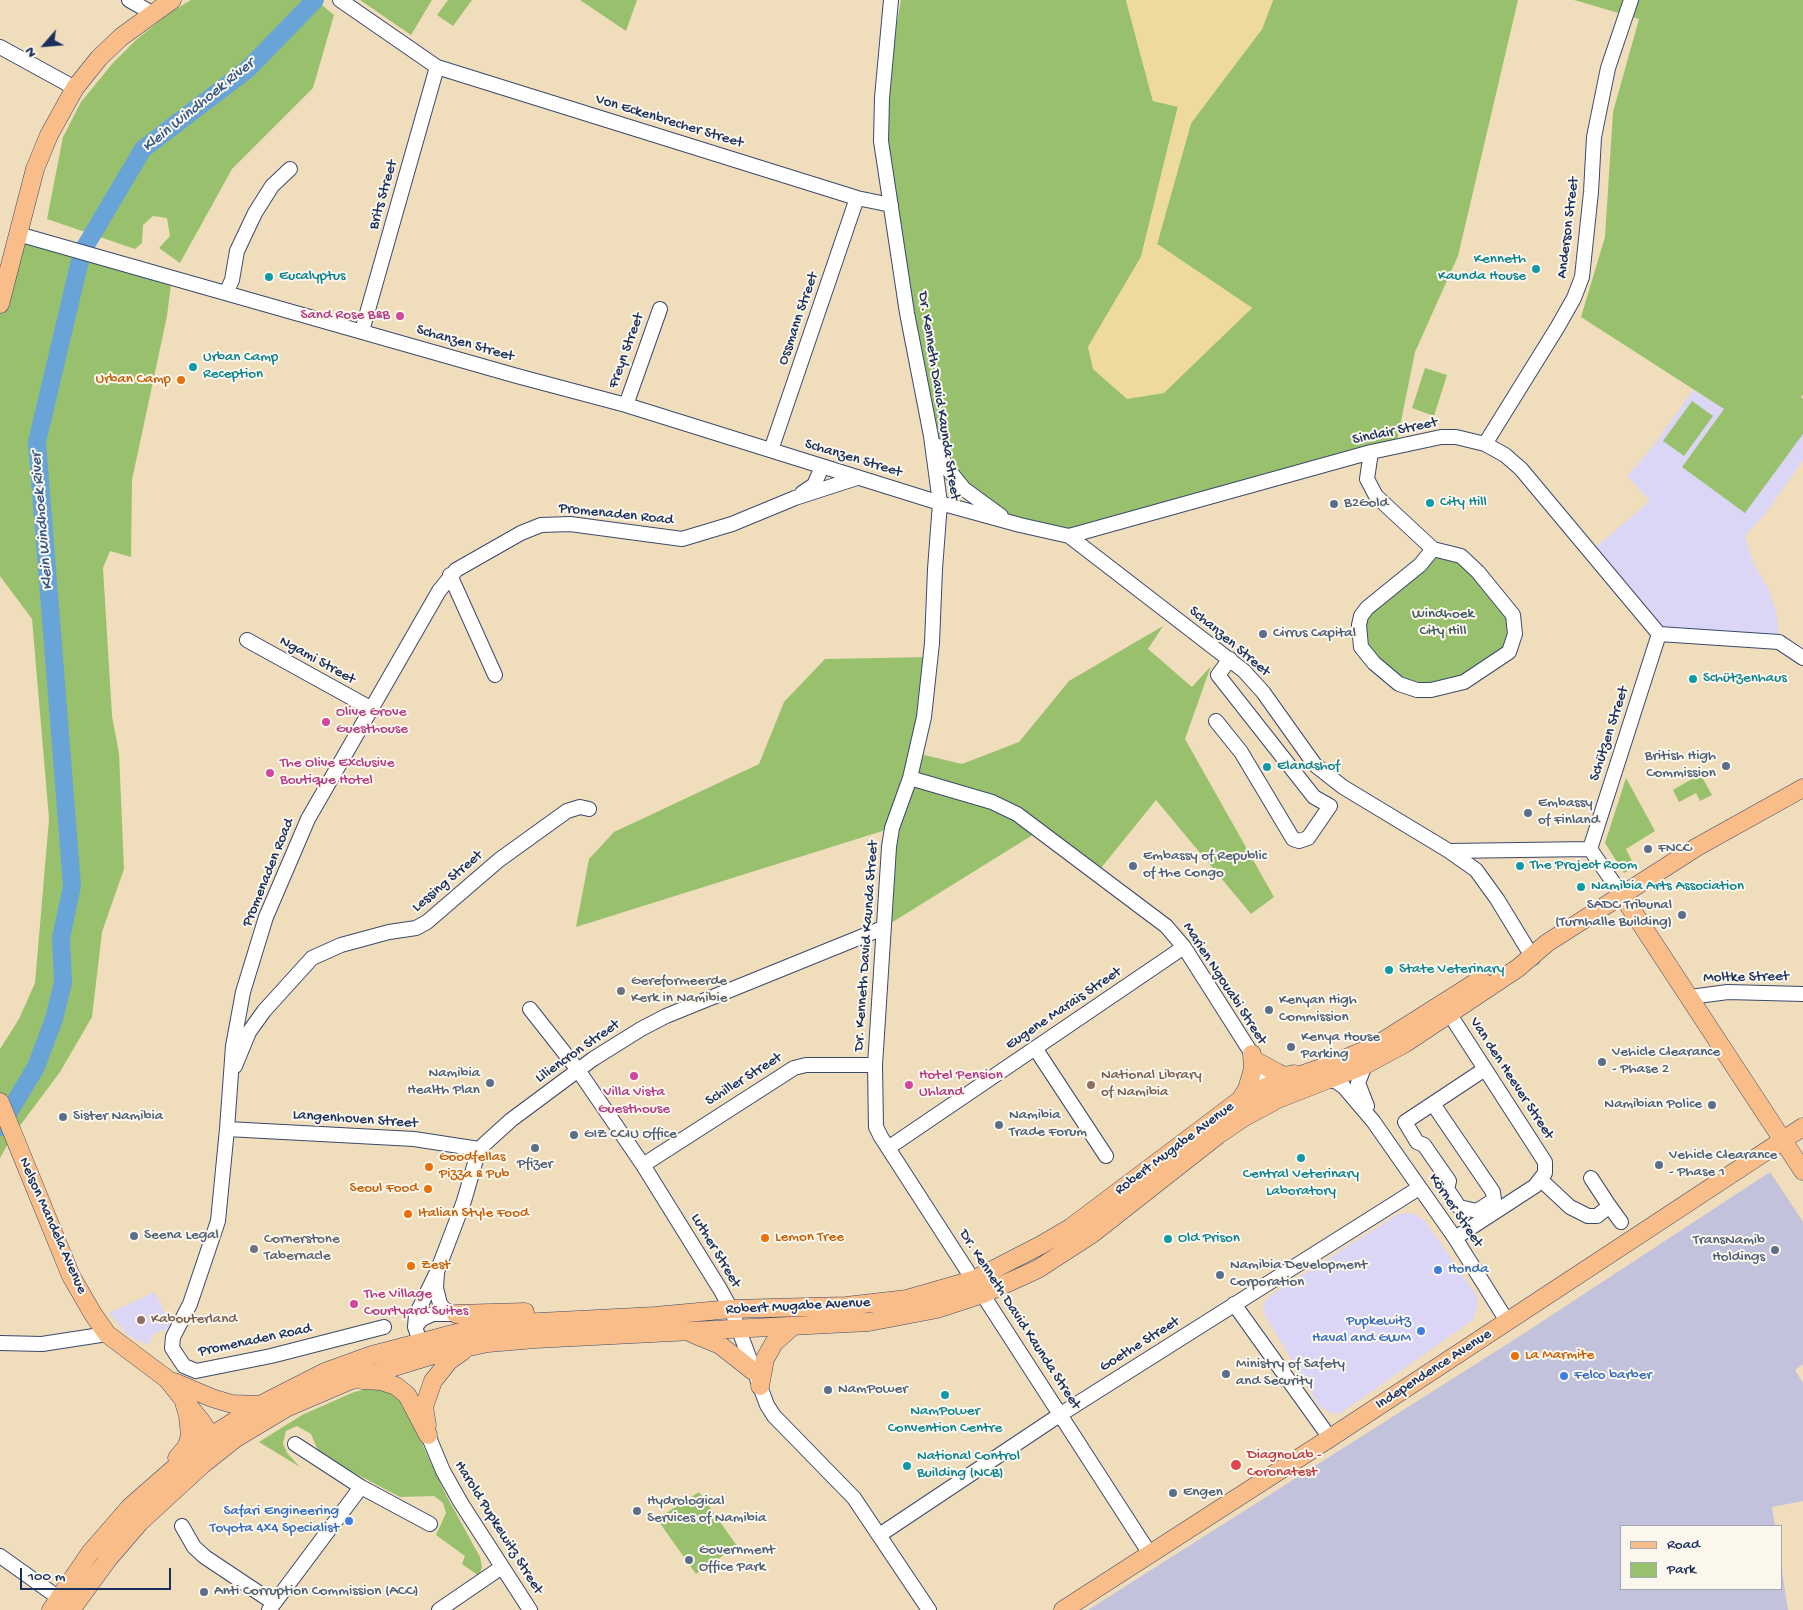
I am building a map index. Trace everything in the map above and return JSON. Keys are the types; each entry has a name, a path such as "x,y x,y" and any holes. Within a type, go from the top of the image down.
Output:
{"main road":[{"path":"0,304 35,169 49,135 75,88 100,56 152,13 172,0"},
{"name":"Robert Mugabe Avenue","path":"63,1606 107,1533 152,1487 216,1443 286,1408 349,1381 420,1342 468,1347 535,1339 869,1322 937,1309 978,1287 1034,1249 1070,1228 1240,1100 1268,1086 1301,1073 1327,1066 1376,1046 1446,1009 1697,847 1803,788"},
{"path":"1622,894 1690,996 1782,1141 1803,1170"},
{"name":"Robert Mugabe Avenue","path":"63,1606 216,1443 260,1405 326,1372 420,1342 476,1328 520,1322 655,1316 731,1309 846,1306 890,1302 932,1293 978,1287 1038,1269 1067,1252 1218,1135 1278,1098 1365,1065 1404,1044 1446,1009"},
{"path":"1240,1100 1253,1069 1254,1057 1285,1076 1301,1073"},
{"name":"Nelson Mandela Avenue","path":"0,1102 71,1276 107,1334 167,1379 182,1395 216,1443"},
{"name":"Independence Avenue","path":"1063,1610 1330,1438 1803,1127"},
{"path":"456,1314 476,1312 586,1313 639,1310 655,1316"},
{"path":"687,1331 720,1345 756,1378 774,1343 793,1326"},
{"path":"428,1435 424,1407 433,1381 449,1361 468,1347"},
{"path":"167,1379 212,1398 232,1404 260,1405"},
{"path":"349,1381 381,1381 396,1386 407,1395 428,1435"},
{"path":"152,1487 187,1446 190,1435 188,1416 182,1395"}],"street":[{"path":"128,0 152,13"},
{"name":"Von Eckenbrecher Street","path":"340,0 437,67 857,198 891,206"},
{"name":"Anderson Street","path":"1485,444 1557,328 1574,298 1582,277 1591,192 1594,137 1613,52 1631,0"},
{"name":"Dr. Kenneth David Kaunda Street","path":"888,1 881,141 907,313 931,436 940,503 932,649 924,717 910,778 892,828 883,928 876,1065 876,1127 1150,1554"},
{"path":"0,48 75,88"},
{"name":"Brits Street","path":"362,331 437,67"},
{"path":"226,293 232,280 238,251 254,213 272,186 290,169"},
{"name":"Ossmann Street","path":"771,450 857,198"},
{"name":"Schanzen Street","path":"18,234 516,376 626,405 940,503 1069,536 1230,660 1263,692 1315,765 1343,787 1449,851 1476,870 1497,899 1530,953"},
{"name":"Freyn Street","path":"626,405 660,309"},
{"path":"931,436 947,468 964,488 994,513 1020,525"},
{"name":"Sinclair Street","path":"1069,536 1371,452 1441,437 1456,437 1485,444 1506,455 1521,469 1659,634"},
{"path":"1371,452 1367,479 1376,496 1433,549 1461,556 1478,572 1514,615 1514,634 1509,652 1464,682 1439,689 1417,690 1399,684 1374,663 1361,647 1358,625 1361,616 1367,608 1420,565 1433,549"},
{"name":"Promenaden Road","path":"796,498 814,485 822,467"},
{"name":"Promenaden Road","path":"384,1327 271,1356 196,1371 184,1366 172,1348 173,1337 190,1304 218,1220 233,1046 243,992 266,917 308,819 450,575 499,545 540,525 570,524 682,539 732,524 796,498 857,478"},
{"path":"450,575 495,675"},
{"path":"1659,634 1781,643 1803,658"},
{"name":"Schützen Street","path":"1590,849 1659,634"},
{"name":"Ngami Street","path":"247,640 372,709"},
{"path":"1773,643 1803,669"},
{"path":"1230,660 1218,675 1314,797 1330,806"},
{"path":"1216,721 1241,752 1295,841 1308,838 1343,787"},
{"name":"Marien Ngouabi Street","path":"910,778 992,802 1017,814 1154,916 1176,935 1254,1057 1268,1086"},
{"name":"Lessing Street","path":"230,1078 249,1032 286,985 312,958 341,945 389,932 416,928 427,922 500,860 567,812 580,807 589,809"},
{"path":"1449,851 1590,849 1622,894"},
{"name":"Liliencron Street","path":"479,1149 511,1120 578,1070 624,1039 666,1016 883,928"},
{"name":"Eugene Marais Street","path":"888,1148 1184,947"},
{"name":"Moltke Street","path":"1690,996 1728,992 1803,994"},
{"name":"Luther Street","path":"530,1009 578,1070 643,1165 731,1309 756,1378 774,1416 854,1498 881,1534 929,1610"},
{"name":"Van den Heever Street","path":"1446,1009 1545,1162 1543,1176"},
{"path":"1035,1048 1106,1156"},
{"name":"Schiller Street","path":"643,1165 794,1068 806,1065 876,1065"},
{"name":"Körner Street","path":"1365,1065 1358,1083 1373,1121"},
{"path":"1433,1104 1493,1192 1494,1200 1477,1211 1459,1208 1447,1189 1449,1181 1424,1145 1417,1142 1405,1126 1407,1120 1485,1069"},
{"name":"Körner Street","path":"1326,1079 1344,1087 1373,1121 1454,1238 1507,1321"},
{"path":"1268,1086 1274,1091 1281,1093 1294,1092"},
{"name":"Langenhoven Street","path":"227,1129 414,1139 479,1149"},
{"path":"420,1342 416,1314 437,1272 464,1201 479,1149"},
{"path":"1454,1238 1543,1176 1570,1207 1588,1216 1597,1216 1607,1208 1608,1204"},
{"path":"1590,1178 1621,1222"},
{"name":"Goethe Street","path":"881,1534 1060,1414 1419,1188"},
{"path":"437,1272 436,1288 440,1304 445,1310 456,1314"},
{"path":"1234,1304 1330,1438"},
{"path":"420,1342 433,1314 456,1314"},
{"path":"0,1343 42,1344 107,1334"},
{"name":"Harold Pupkewitz Street","path":"428,1435 442,1471 530,1610"},
{"path":"295,1444 361,1487 430,1524"},
{"path":"182,1526 194,1547 272,1607 361,1487"},
{"path":"0,1556 63,1606"},
{"path":"439,1610 502,1567"}],"shaded area":[{"path":"1757,364 1803,399 1803,460 1766,513 1745,536 1753,563 1768,588 1777,615 1779,642 1659,634 1590,552 1650,501 1627,476 1655,444 1693,390 1724,409"},
{"path":"1770,1172 1803,1222 1803,1364 1795,1370 1803,1383 1803,1501 1772,1507 1775,1525 1620,1525 1620,1590 1783,1590 1783,1578 1788,1610 1088,1610 1523,1334"},
{"path":"1398,1214 1416,1214 1426,1222 1477,1296 1477,1308 1473,1320 1341,1413 1333,1414 1319,1406 1263,1312 1264,1303 1268,1297"},
{"name":"Kabouterland","path":"155,1292 171,1327 154,1334 148,1345 129,1336 109,1313"}],"green space":[{"path":"191,0 316,0 334,15 313,88 232,169 180,263 159,248 170,236 167,218 153,216 143,225 142,243 135,249 47,219 63,137 81,102 112,64 137,39 171,12"},
{"path":"360,0 432,0 411,35"},
{"path":"448,0 472,0 453,26 437,15"},
{"path":"580,0 637,0 626,31"},
{"path":"901,0 1126,0 1153,101 1178,106 1141,257 1088,347 1232,326 1252,308 1157,244 1191,123 1262,29 1273,0 1518,0 1458,256 1415,352 1396,446 1069,536 1020,525 964,489 931,436 881,141 892,50"},
{"path":"1574,0 1803,0 1803,395 1801,397 1803,399 1803,434 1745,513 1682,467 1724,409 1581,317 1605,237 1613,112 1639,19"},
{"path":"18,234 172,276 167,316 132,480 131,557 110,551 103,568 112,716 119,753 124,869 102,932 92,1017 60,1072 13,1135 0,1158 0,1049 19,1019 35,983 49,819 32,619 0,576 0,304"},
{"path":"1425,368 1447,375 1434,416 1412,408"},
{"path":"1692,401 1713,416 1684,456 1663,441"},
{"name":"Windhoek City Hill","path":"1433,549 1461,556 1513,615 1509,652 1464,682 1417,690 1374,663 1359,625"},
{"path":"1163,626 1148,649 1192,687 1211,666 1185,739 1274,897 1251,914 1156,800 1097,873 1039,831 883,928 892,828 576,927 589,859 614,832 759,764 784,702 825,659 931,657 916,753 962,764 1019,742 1069,681"},
{"path":"1697,768 1712,795 1700,801 1696,793 1679,802 1673,790 1692,779 1689,772"},
{"path":"1626,778 1655,831 1626,849 1635,867 1624,873 1605,843"},
{"path":"371,1388 390,1391 403,1401 414,1418 424,1448 446,1495 480,1557 482,1567 479,1576 462,1564 465,1556 436,1535 446,1513 443,1503 434,1496 400,1497 320,1455 311,1434 297,1426 286,1431 283,1443 287,1453 300,1467 259,1442 302,1415 354,1392"},
{"path":"699,1492 737,1546 696,1574 659,1522 660,1517"}],"sand":[{"path":"1126,0 1273,0 1262,29 1191,123 1157,244 1252,308 1164,393 1127,399 1093,369 1088,347 1141,257 1178,107 1153,101"}],"waterway":[{"name":"Klein Windhoek River","path":"0,1127 36,1067 54,1019 63,983 61,938 72,886 37,442 82,252 143,149 248,69 315,0"}],"place":[{"name":"Kenneth Kaunda House","path":"1536,269"},
{"name":"Eucalyptus","path":"269,277"},
{"name":"Sand Rose B&B","path":"400,316"},
{"name":"Urban Camp Reception","path":"193,367"},
{"name":"Urban Camp","path":"181,380"},
{"name":"City Hill","path":"1430,503"},
{"name":"B2Gold","path":"1334,504"},
{"name":"Cirrus Capital","path":"1263,634"},
{"name":"Schützenhaus","path":"1693,679"},
{"name":"Olive Grove Guesthouse","path":"326,722"},
{"name":"British High Commission","path":"1726,766"},
{"name":"Elandshof","path":"1267,767"},
{"name":"The Olive Exclusive Boutique Hotel","path":"270,773"},
{"name":"Embassy of Finland","path":"1528,813"},
{"name":"FNCC","path":"1648,849"},
{"name":"Embassy of Republic of the Congo","path":"1133,866"},
{"name":"The Project Room","path":"1520,866"},
{"name":"Namibia Arts Association","path":"1581,887"},
{"name":"SADC Tribunal (Turnhalle Building)","path":"1682,915"},
{"name":"State Veterinary","path":"1389,970"},
{"name":"Gereformeerde Kerk in Namibie","path":"621,991"},
{"name":"Kenyan High Commission","path":"1269,1010"},
{"name":"Kenya House Parking","path":"1291,1047"},
{"name":"Vehicle Clearance - Phase 2","path":"1602,1062"},
{"name":"Villa Vista Guesthouse","path":"634,1076"},
{"name":"Namibia Health Plan","path":"490,1083"},
{"name":"Hotel Pension Uhland","path":"909,1085"},
{"name":"National Library of Namibia","path":"1091,1085"},
{"name":"Namibian Police","path":"1712,1105"},
{"name":"Sister Namibia","path":"63,1117"},
{"name":"Namibia Trade Forum","path":"999,1125"},
{"name":"GIZ CCIU Office","path":"574,1135"},
{"name":"Pfizer","path":"535,1148"},
{"name":"Central Veterinary Laboratory","path":"1301,1158"},
{"name":"Vehicle Clearance - Phase 1","path":"1659,1165"},
{"name":"Goodfellas Pizza & Pub","path":"429,1167"},
{"name":"Seoul Food","path":"428,1189"},
{"name":"Italian Style Food","path":"408,1214"},
{"name":"Seena Legal","path":"134,1236"},
{"name":"Lemon Tree","path":"765,1238"},
{"name":"Old Prison","path":"1168,1239"},
{"name":"Cornerstone Tabernacle","path":"254,1249"},
{"name":"TransNamib Holdings","path":"1775,1250"},
{"name":"Zest","path":"411,1266"},
{"name":"Honda","path":"1438,1270"},
{"name":"Namibia Development Corporation","path":"1220,1275"},
{"name":"The Village Courtyard Suites","path":"354,1304"},
{"name":"Kabouterland","path":"141,1320"},
{"name":"Pupkewitz Haval and GWM","path":"1421,1331"},
{"name":"La Marmite","path":"1515,1356"},
{"name":"Ministry of Safety and Security","path":"1226,1374"},
{"name":"Felco barber","path":"1564,1376"},
{"name":"NamPower","path":"828,1390"},
{"name":"NamPower Convention Centre","path":"945,1395"},
{"name":"DiagnoLab - Coronatest","path":"1236,1465"},
{"name":"National Control Building (NCB)","path":"907,1466"},
{"name":"Engen","path":"1173,1493"},
{"name":"Hydrological Services of Namibia","path":"637,1511"},
{"name":"Safari Engineering Toyota 4x4 Specialist","path":"349,1521"},
{"name":"Government Office Park","path":"689,1560"},
{"name":"Anti Corruption Commission (ACC)","path":"204,1592"}]}
